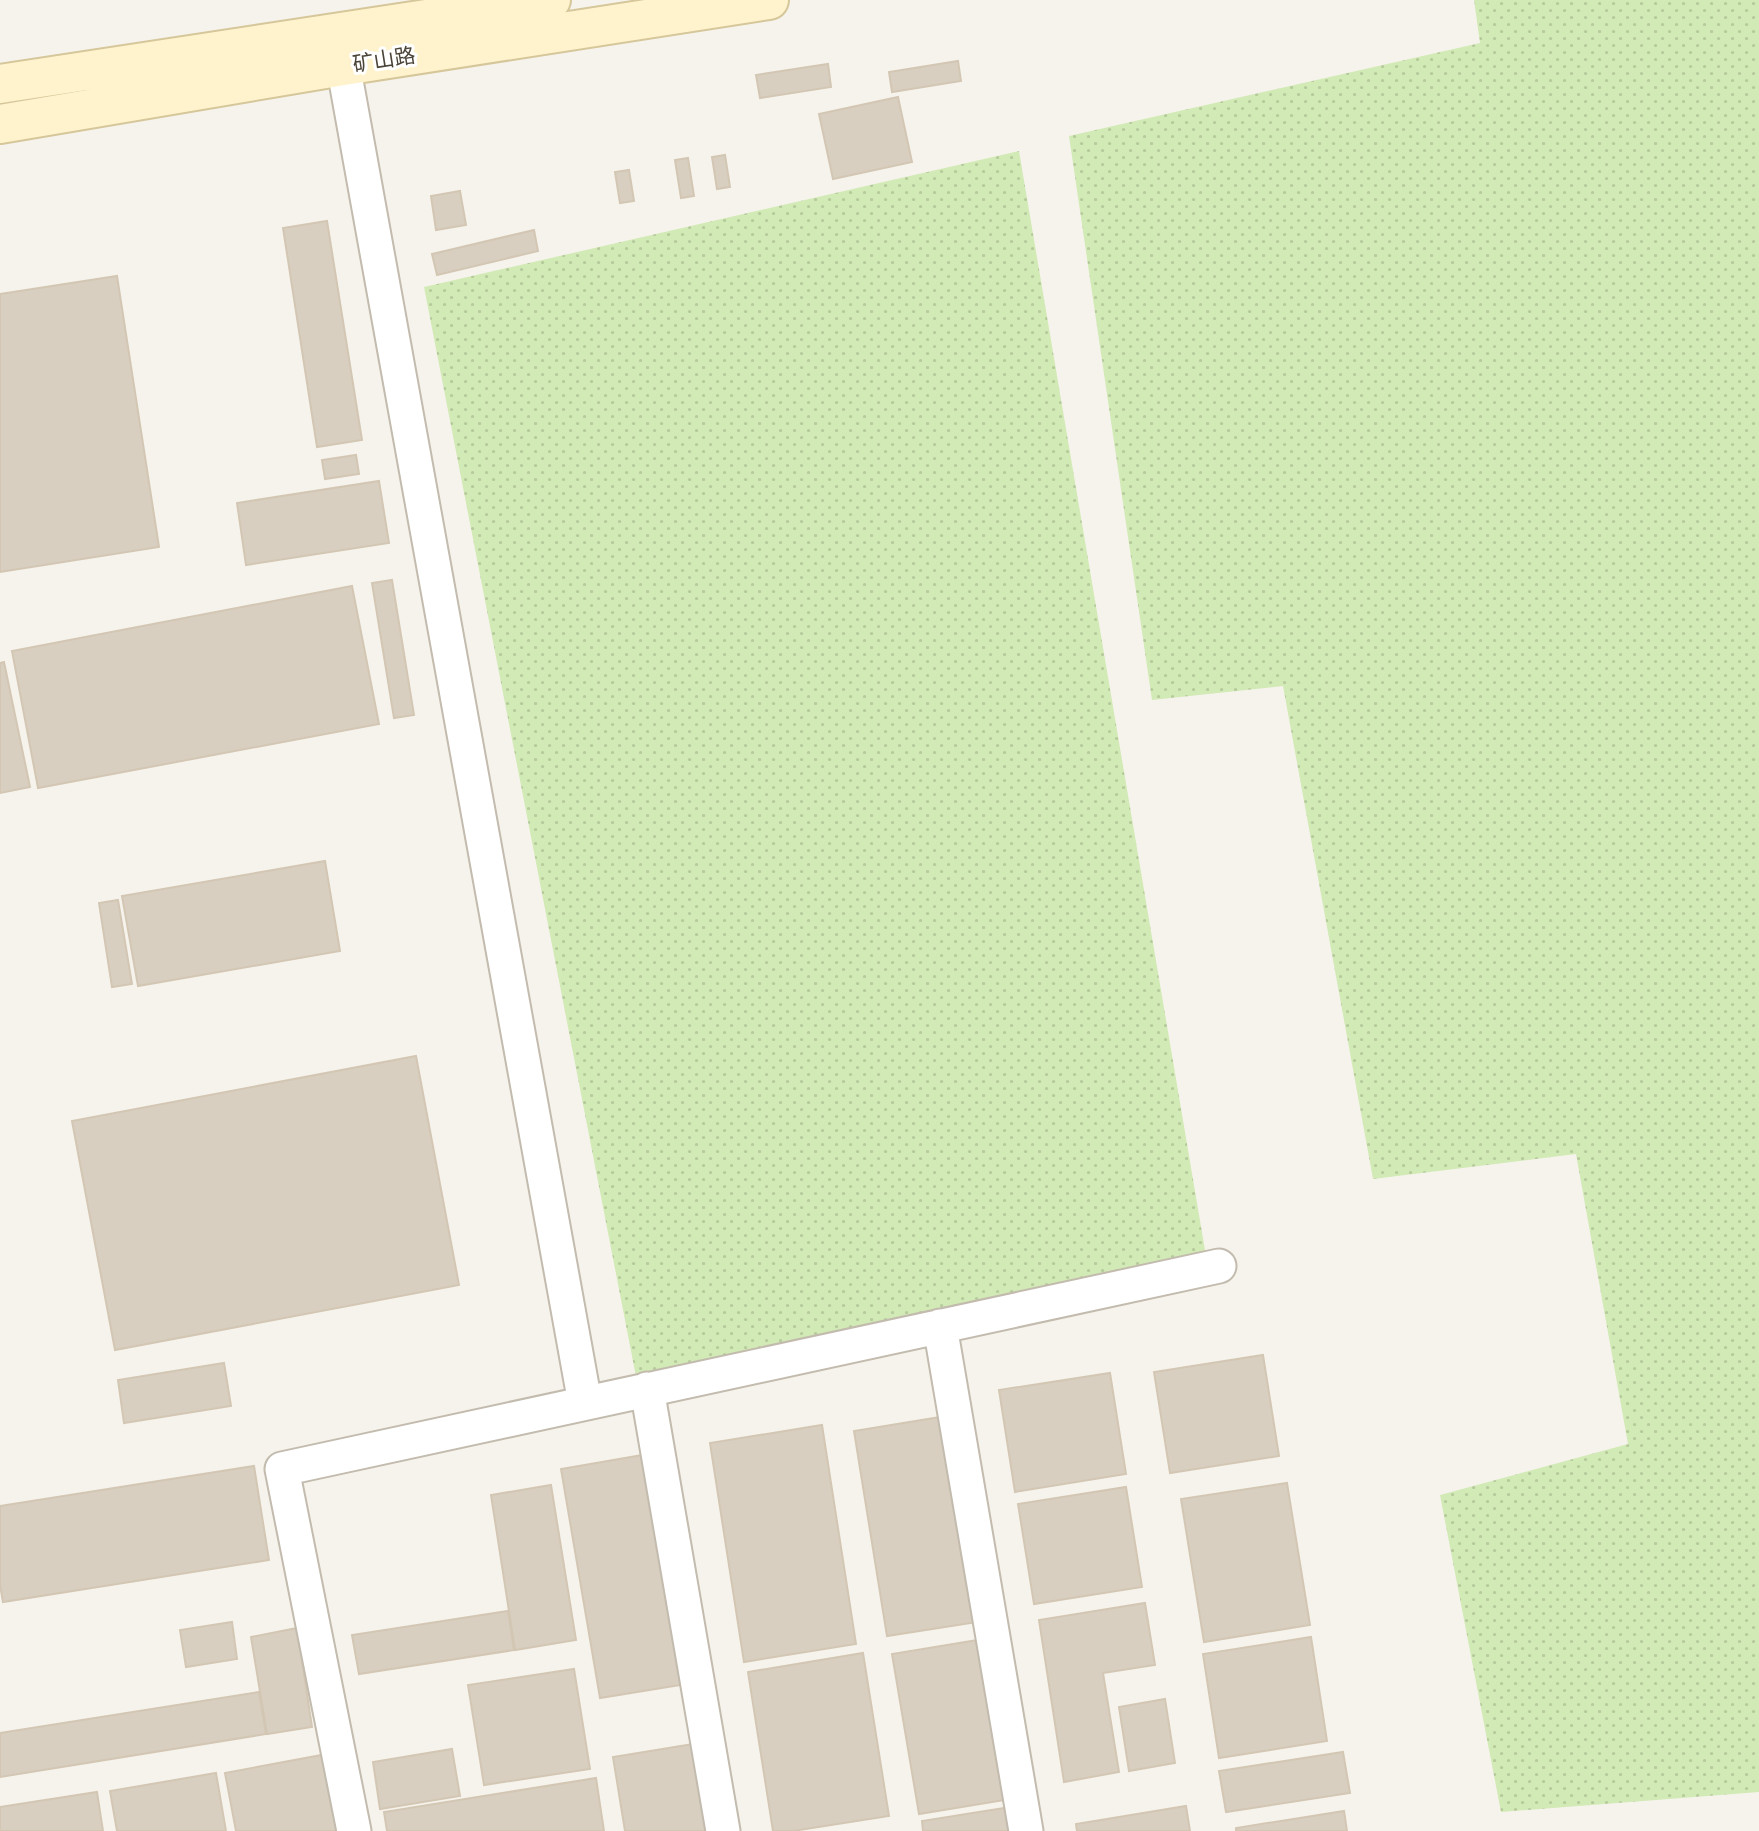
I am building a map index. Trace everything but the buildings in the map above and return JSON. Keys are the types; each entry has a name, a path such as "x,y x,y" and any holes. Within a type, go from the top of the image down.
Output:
{"main road":[{"name":"矿山路","path":"0,124 340,49 432,10 551,0"},
{"name":"矿山路","path":"0,84 340,49 769,0"}],"street":[{"path":"340,49 585,1403"},
{"path":"354,1831 282,1469 1219,1266"},
{"path":"940,1326 1026,1831"},
{"path":"647,1389 723,1831"}],"green space":[{"path":"1474,0 1759,0 1759,1792 1501,1812 1440,1495 1628,1444 1576,1154 1373,1179 1283,686 1152,700 1069,136 1480,43"},
{"path":"1019,151 1208,1268 639,1392 424,287"}]}
